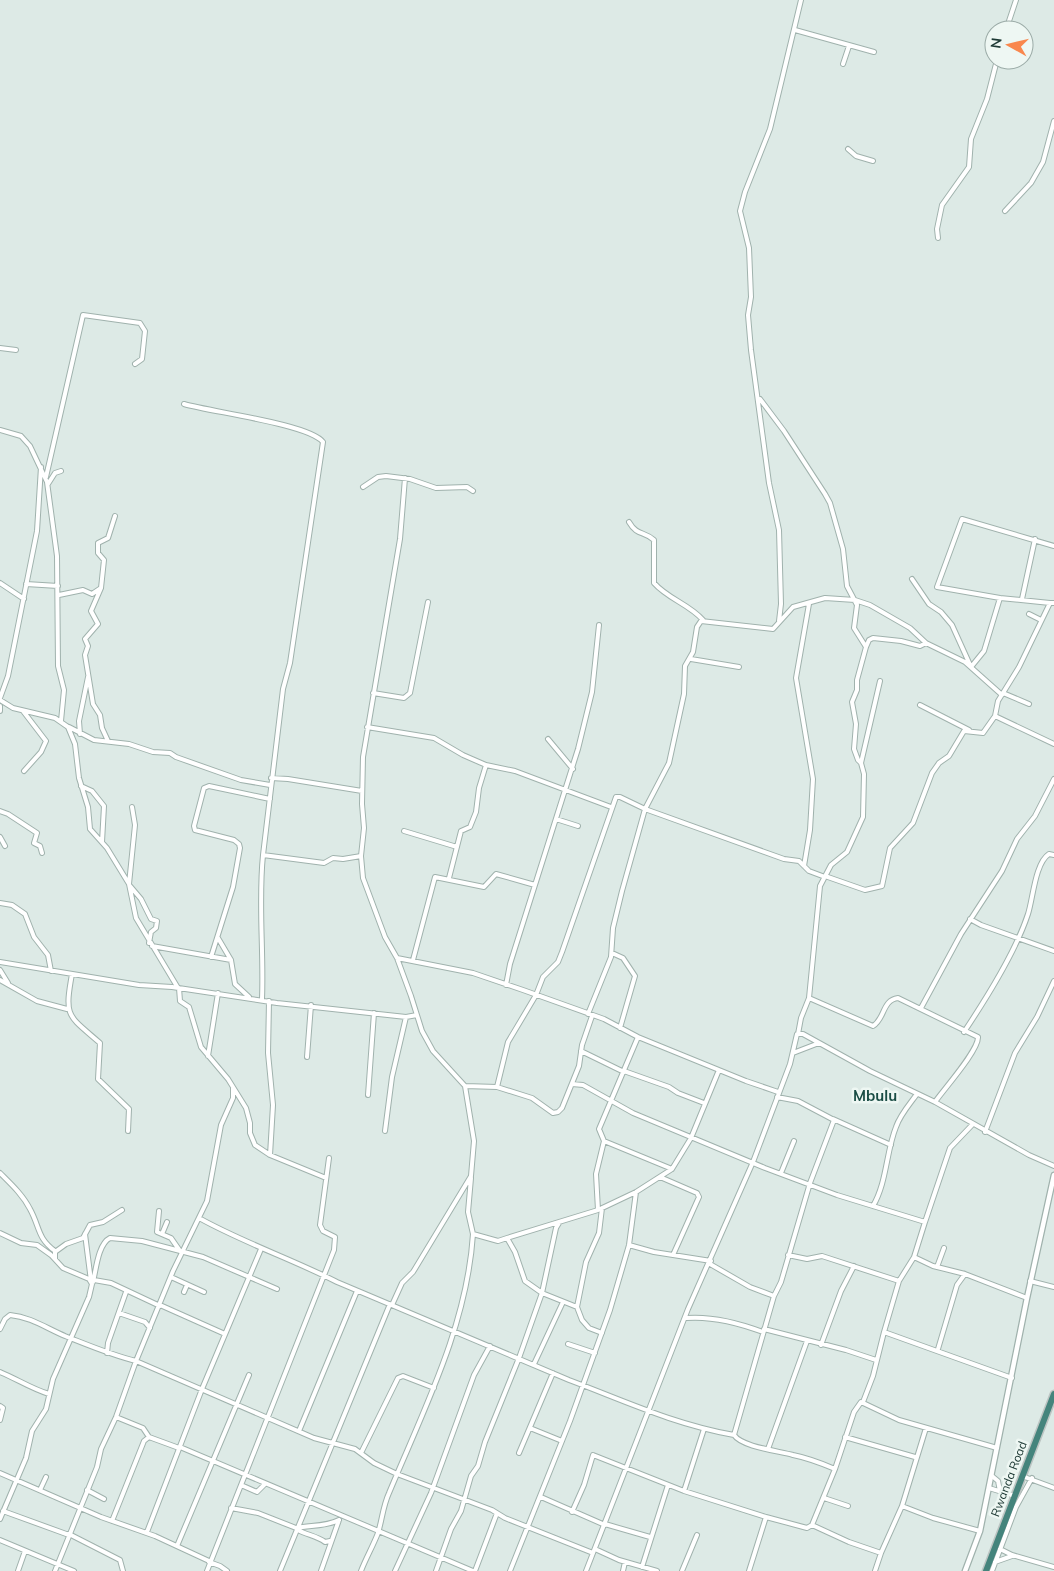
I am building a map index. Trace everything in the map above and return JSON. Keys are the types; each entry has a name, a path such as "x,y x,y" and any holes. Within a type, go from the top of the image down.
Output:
{"highway":[{"name":"Rwanda Road","path":"986,1571 1054,1394"}],"street":[{"path":"779,623 780,544 769,483 749,335 748,315 751,297 749,248 740,208 770,129 802,0"},
{"path":"1009,20 1016,0"},
{"path":"795,30 874,52"},
{"path":"842,64 849,46"},
{"path":"938,238 937,229 941,208 968,170 971,139 987,99 994,70"},
{"path":"1005,211 1028,186 1042,163 1054,121"},
{"path":"848,149 856,156 873,161"},
{"path":"46,478 73,368 71,363 83,315 140,324 145,331 142,359 135,364"},
{"path":"0,348 16,350"},
{"path":"759,398 784,431 830,503 843,549 847,586 857,605 854,628 866,647"},
{"path":"184,404 287,426 314,435 323,442 290,664 283,689 270,785 260,890 264,957 262,1000"},
{"path":"0,430 21,436 30,446 48,484 59,595 58,666 64,695 62,721"},
{"path":"41,467 37,530 8,676 0,699 22,710 50,716 62,721 68,727 94,740 129,744 153,752 170,753 176,757 241,780 270,785"},
{"path":"48,484 55,473 61,471"},
{"path":"363,487 381,476 405,478 433,487 467,487 473,492"},
{"path":"361,1571 378,1531 385,1503 434,1388 455,1331 465,1287 473,1234 468,1212 474,1141 466,1086 433,1051 422,1031 397,958 385,937 363,878 361,856 364,828 363,756 400,539 405,478"},
{"path":"108,741 102,728 100,715 93,704 85,655 88,646 85,638 98,624 91,611 101,588 104,560 98,553 98,543 108,538 115,516"},
{"path":"920,705 974,733 984,732 995,716 996,707 1019,667 1041,620 1052,603 1000,598 937,587 962,518 1054,546"},
{"path":"628,522 639,534 650,536 654,540 654,583 664,593 693,610 703,620 770,629 779,623 792,607 809,604 825,598 855,600 870,605 910,628 926,643 971,667 1003,694 1029,704"},
{"path":"1022,600 1035,539"},
{"path":"912,579 929,604 941,612 952,625 971,667"},
{"path":"0,583 24,599"},
{"path":"26,584 58,586"},
{"path":"59,595 83,590 92,594 101,588"},
{"path":"971,667 984,651 1000,598"},
{"path":"373,693 404,698 410,692 428,602"},
{"path":"804,866 810,830 812,779 796,678 809,604"},
{"path":"1029,614 1041,620"},
{"path":"466,1086 497,1087 532,1098 555,1113 561,1111 581,1060 581,1051 590,1015 612,953 614,928 622,890 645,809 669,763 684,694 685,666 691,660 697,627 703,620"},
{"path":"506,985 510,964 573,769 592,692 599,625"},
{"path":"586,1571 627,1468 647,1411 753,1162 793,1053 801,1018 810,998 819,893 830,865 847,852 859,829 864,808 864,774 854,749 856,724 852,699 857,690 857,680 866,647 869,640 873,638 901,641 920,646 926,643"},
{"path":"691,660 739,667"},
{"path":"80,734 79,721 88,675"},
{"path":"861,763 880,681"},
{"path":"0,706 0,711"},
{"path":"22,710 46,741 41,752 24,770"},
{"path":"995,716 1054,744"},
{"path":"68,727 75,744 81,786 88,807 90,829 102,842 129,885 141,899 150,919 157,921 156,928 151,932 151,944"},
{"path":"368,727 434,738 486,765 514,771 611,807"},
{"path":"497,1087 508,1042 536,994 543,977 558,962 611,807 617,797 645,809 784,859 799,860 808,871 865,890 882,886 890,848 913,822 932,773 939,763 949,756 962,733 969,730"},
{"path":"548,739 573,769"},
{"path":"448,878 462,831 470,827 476,812 479,788 486,765"},
{"path":"272,778 362,791"},
{"path":"921,1008 970,920 1002,871 1017,839 1035,816 1054,779"},
{"path":"81,786 92,791 105,808 102,842"},
{"path":"211,957 233,887 240,848 234,840 195,830 194,826 204,788 209,786 270,799"},
{"path":"132,807 135,825 129,885 136,918 179,988 180,1001 190,1007 202,1047 246,1108 252,1140 255,1145 270,1155 326,1178"},
{"path":"0,811 8,814 37,833 34,842 40,846 42,853"},
{"path":"556,819 578,826"},
{"path":"404,832 458,847"},
{"path":"0,837 5,846"},
{"path":"964,1032 986,998 1017,938 1028,913 1037,876 1045,857 1049,854 1054,855"},
{"path":"263,855 324,864 333,858 343,859 361,856"},
{"path":"413,960 434,876 484,887 496,874 535,885"},
{"path":"0,903 12,905 24,914 34,937 48,955 51,970"},
{"path":"970,920 1054,951"},
{"path":"218,938 231,960 235,984 249,997"},
{"path":"151,944 231,960"},
{"path":"612,953 623,958 636,976 620,1028"},
{"path":"397,958 473,973 536,994 798,1101 891,1145"},
{"path":"0,962 72,974 262,1000 406,1017 417,1015"},
{"path":"0,970 9,985"},
{"path":"72,974 68,1009 73,1019 100,1042 98,1076 100,1082 129,1109 128,1131"},
{"path":"0,980 37,1001 68,1009"},
{"path":"985,1132 1015,1053 1037,1017 1054,981"},
{"path":"208,1056 218,993"},
{"path":"810,998 873,1026 878,1023 891,1000 898,998 978,1038 978,1043 935,1102"},
{"path":"270,1001 268,1053 273,1106 270,1155"},
{"path":"307,1057 311,1005"},
{"path":"368,1095 374,1013"},
{"path":"385,1131 392,1077 406,1017"},
{"path":"798,1034 935,1102 985,1132 1054,1166"},
{"path":"602,1333 589,1328 582,1320 577,1307 586,1262 599,1233 600,1209 596,1174 604,1141 599,1129 638,1037"},
{"path":"793,1053 819,1043"},
{"path":"581,1051 624,1072 669,1087 678,1093 704,1103"},
{"path":"473,1234 498,1241 559,1224 600,1209 636,1192 660,1177 676,1165 691,1138 719,1070"},
{"path":"572,1084 583,1085 633,1113 691,1138 838,1195 925,1222"},
{"path":"55,1571 101,1449 116,1417 171,1277 207,1202 221,1125 233,1098 233,1088"},
{"path":"873,1206 878,1198 899,1119 917,1094"},
{"path":"734,1435 774,1296 781,1282 810,1183 833,1119"},
{"path":"572,1512 584,1486 593,1455 684,1491 807,1528 812,1525 824,1498 858,1404 863,1402 899,1281 914,1257 950,1148 972,1125"},
{"path":"604,1141 672,1168"},
{"path":"781,1173 794,1141"},
{"path":"207,1571 325,1276 336,1241 335,1237 323,1231 320,1224 328,1158"},
{"path":"0,1173 23,1198 32,1213 46,1246 55,1252"},
{"path":"966,1571 980,1531 1030,1281 1054,1175"},
{"path":"280,1571 310,1503 391,1304 402,1283 413,1272 471,1176"},
{"path":"660,1177 697,1193 699,1197 673,1255"},
{"path":"510,1571 541,1497 602,1333 629,1245 636,1192"},
{"path":"55,1252 66,1244 82,1239 90,1226 103,1222 122,1210"},
{"path":"159,1211 156,1231 171,1238 182,1251"},
{"path":"199,1218 261,1249 307,1266 357,1290 621,1402 704,1429 734,1435 742,1441 804,1458 835,1469"},
{"path":"162,1234 167,1222"},
{"path":"436,1571 464,1500 471,1476 478,1466 485,1442 519,1358 542,1293 556,1228 559,1224"},
{"path":"0,1233 18,1242 36,1245 55,1259 63,1268 92,1282 111,1283 126,1292 226,1334"},
{"path":"85,1234 92,1282"},
{"path":"0,1519 26,1458 32,1431 46,1409 49,1394 108,1238 142,1241 182,1251 229,1266 277,1289"},
{"path":"507,1238 515,1252 525,1281 542,1293 577,1307"},
{"path":"629,1245 711,1262 750,1287 774,1296"},
{"path":"937,1267 944,1248"},
{"path":"146,1532 202,1389 261,1249"},
{"path":"55,1252 55,1259"},
{"path":"788,1255 808,1259 822,1256 899,1281"},
{"path":"914,1257 937,1267 965,1274 1027,1298"},
{"path":"821,1344 841,1291 854,1266"},
{"path":"938,1350 957,1285 965,1274"},
{"path":"171,1277 204,1292"},
{"path":"1030,1281 1054,1287"},
{"path":"184,1292 187,1285"},
{"path":"299,1431 357,1290"},
{"path":"107,1353 126,1292"},
{"path":"534,1364 563,1302"},
{"path":"119,1313 145,1322 150,1328"},
{"path":"0,1329 8,1316 13,1315 40,1322 71,1338 107,1353 136,1362 333,1445 355,1449 374,1464 528,1527 625,1562 657,1571"},
{"path":"686,1318 698,1317 717,1320 846,1350 876,1360"},
{"path":"884,1332 1012,1378"},
{"path":"768,1449 808,1341"},
{"path":"568,1344 595,1353"},
{"path":"395,1571 406,1543 433,1487 472,1381 490,1346"},
{"path":"0,1372 32,1386 41,1393 49,1394"},
{"path":"519,1453 553,1373"},
{"path":"178,1546 249,1375"},
{"path":"362,1453 398,1378 403,1376 434,1388"},
{"path":"863,1402 886,1415 997,1448"},
{"path":"0,1406 3,1408 0,1420"},
{"path":"116,1417 143,1428 149,1437 213,1461 340,1518 378,1531 440,1559 474,1571 497,1513"},
{"path":"530,1428 562,1441"},
{"path":"875,1571 902,1506 915,1457 926,1428"},
{"path":"684,1491 704,1429"},
{"path":"112,1521 144,1441 149,1437"},
{"path":"845,1437 915,1457"},
{"path":"0,1473 79,1508 146,1532 227,1571"},
{"path":"992,1476 998,1481 1000,1491"},
{"path":"1022,1476 1032,1478 1054,1488"},
{"path":"40,1490 46,1477"},
{"path":"992,1571 1016,1507 1032,1478"},
{"path":"241,1485 258,1492 265,1484"},
{"path":"642,1566 668,1485"},
{"path":"989,1488 1015,1496"},
{"path":"87,1490 104,1499"},
{"path":"541,1497 572,1512 650,1537"},
{"path":"824,1498 848,1506"},
{"path":"902,1506 933,1518 980,1531"},
{"path":"231,1508 250,1510 281,1524 298,1529 307,1536 319,1538 325,1542 330,1541"},
{"path":"3,1511 69,1535 120,1560 123,1571"},
{"path":"749,1571 766,1517"},
{"path":"298,1529 304,1525 326,1526 340,1518"},
{"path":"321,1571 330,1541 340,1518"},
{"path":"812,1525 881,1553"},
{"path":"682,1571 697,1535"},
{"path":"0,1540 74,1571"},
{"path":"1000,1549 1014,1556 1054,1568"},
{"path":"18,1571 25,1551"},
{"path":"995,1562 1003,1557 1014,1556"},
{"path":"623,1571 625,1562"}],"district":[{"name":"Mbulu","path":"875,1096"}]}
